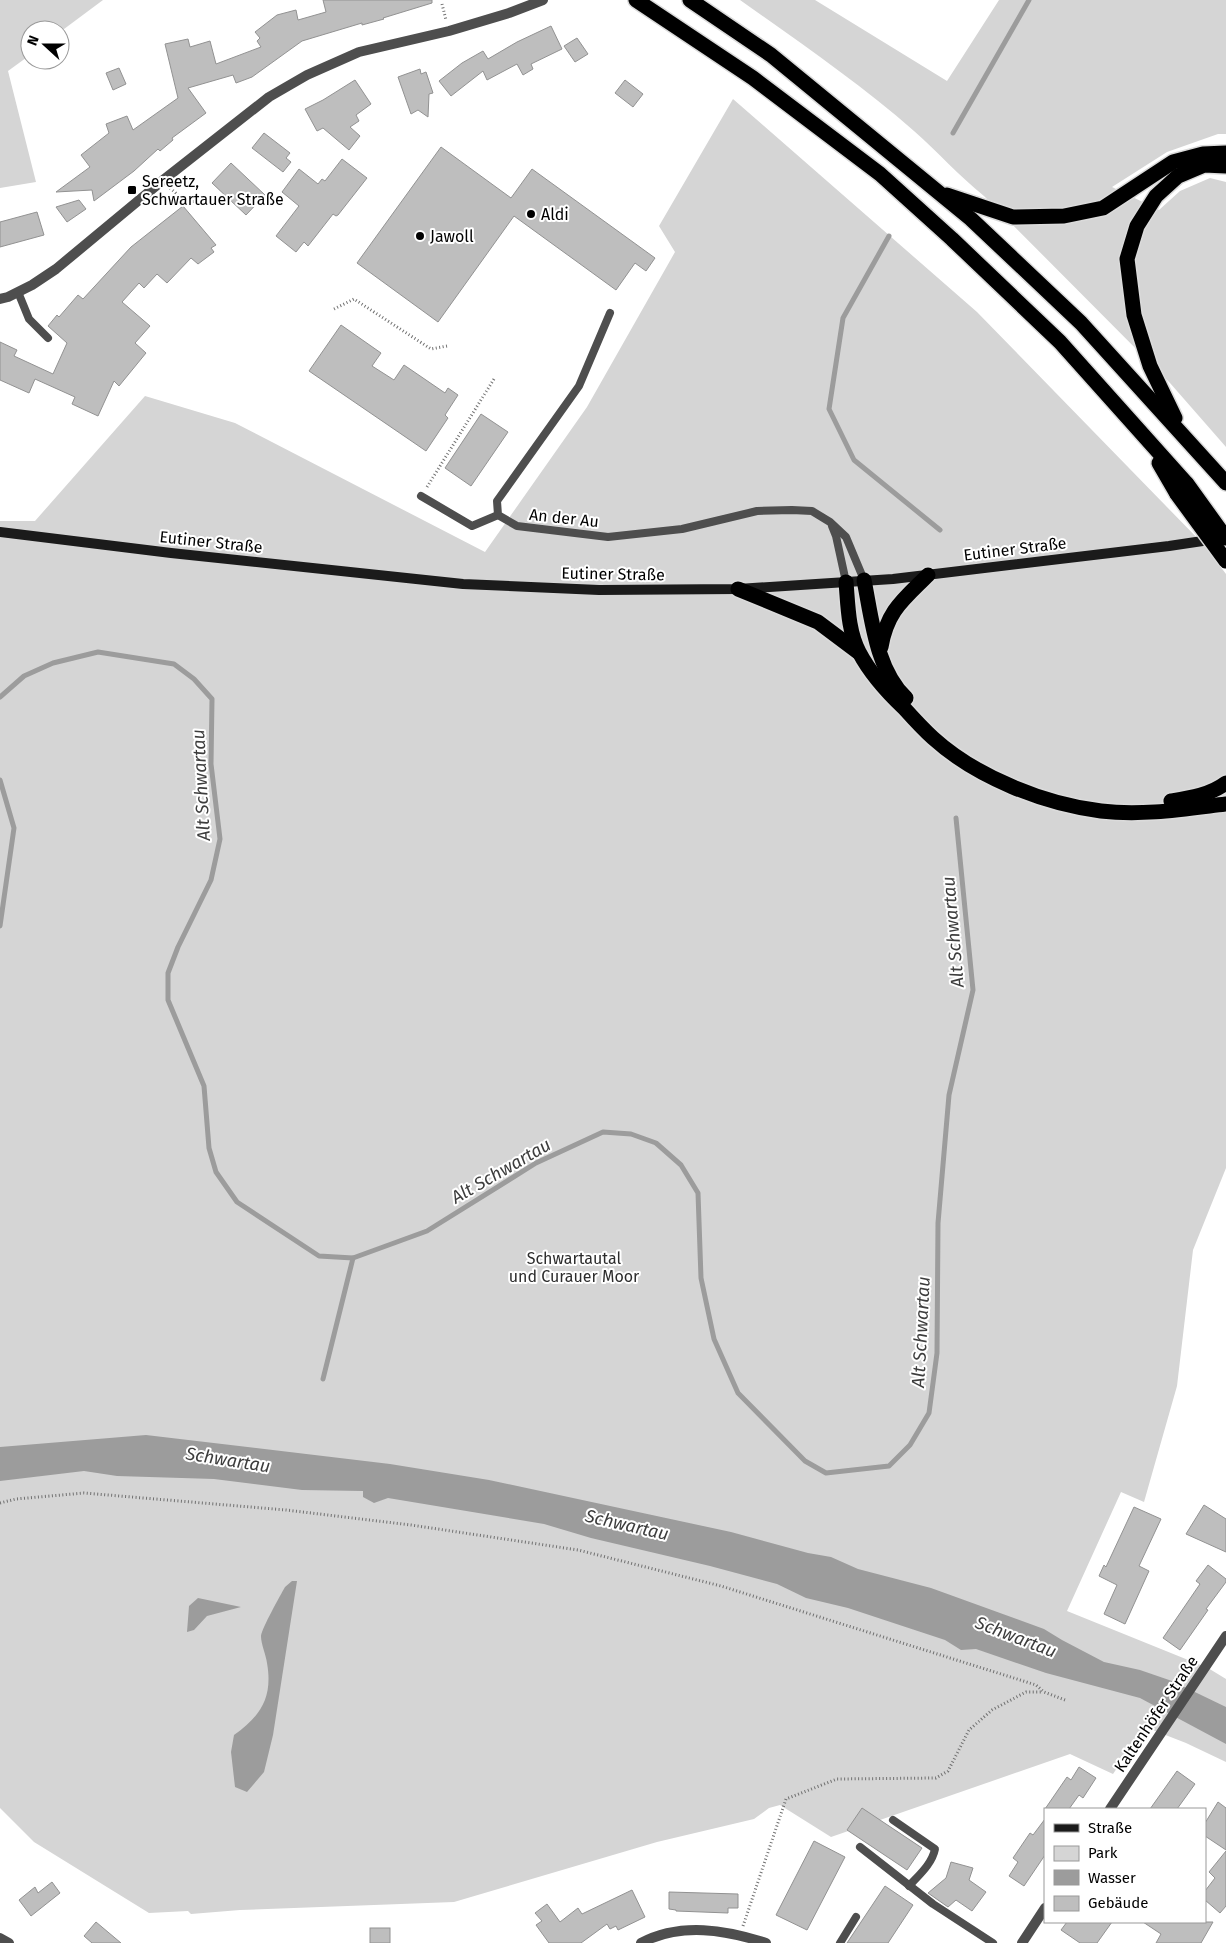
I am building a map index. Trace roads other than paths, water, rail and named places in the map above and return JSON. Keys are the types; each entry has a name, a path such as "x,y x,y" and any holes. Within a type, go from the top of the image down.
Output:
{"highway":[{"path":"636,0 753,78 880,174 952,238 1060,342 1145,438 1182,489 1226,561"},
{"path":"690,0 771,55 971,219 1081,323 1226,484"},
{"path":"940,192 1013,217 1064,216 1102,208 1173,162 1203,154 1226,153"},
{"path":"1182,433 1150,366 1134,315 1127,259 1137,226 1156,196 1178,176 1204,165 1226,166"},
{"path":"1182,489 1226,538"},
{"path":"880,654 884,631 892,613 928,575"},
{"path":"864,580 880,654 888,674 900,693 938,729 968,752 1008,775 1061,794 1118,804 1152,804 1193,798 1218,789 1226,783"},
{"path":"846,582 850,628 858,652 874,675 894,698 934,739 960,758 998,780 1052,801 1102,811 1142,813 1226,804"},
{"path":"738,589 818,622 858,652"}],"main road":[{"name":"Eutiner Straße","path":"0,532 171,553 463,584 599,590 738,589 846,582 928,575 1226,538"}],"street":[{"path":"0,299 18,292 56,269 162,181 269,97 307,75 359,52 449,31 543,0"},
{"name":"Kaltenhöfer Straße","path":"1111,1808 1226,1636"},
{"path":"1022,1943 1044,1910"},
{"path":"641,1943 654,1936 684,1931 712,1930 744,1940 766,1943"},
{"path":"0,1938 9,1943"}],"lane":[{"path":"18,292 29,319 48,338"},
{"path":"421,496 472,526 498,514 497,501 579,386 610,313"},
{"name":"An der Au","path":"498,514 517,526 608,536 682,530 756,511 812,511 830,522 846,537 864,580"},
{"path":"830,522 836,536 846,582"},
{"path":"893,1820 935,1849 934,1855 924,1870 909,1886"},
{"path":"860,1847 933,1904 993,1943"},
{"path":"840,1943 856,1917"}],"water":[{"name":"Schwartau","path":"146,1435 390,1464 489,1480 731,1532 808,1553 831,1557 858,1569 931,1588 1044,1629 1104,1662 1140,1670 1172,1681 1226,1707 1226,1744 1140,1698 1046,1673 976,1649 961,1650 945,1640 848,1608 806,1598 777,1584 591,1538 544,1524 388,1498 374,1503 363,1497 363,1491 302,1490 214,1479 117,1476 84,1471 0,1481 0,1447"},
{"path":"292,1581 297,1581 273,1735 264,1772 247,1792 235,1787 231,1752 234,1735 251,1721 263,1705 268,1686 268,1675 261,1636 285,1587"},
{"path":"198,1598 241,1607 207,1616 194,1630 187,1632 189,1606"}],"waterway":[{"name":"Alt Schwartau","path":"953,133 1029,0"},
{"name":"Alt Schwartau","path":"889,236 843,318 829,409 854,460 940,530"},
{"name":"Alt Schwartau","path":"0,697 24,676 53,663 98,652 174,664 194,679 212,699 211,764 220,839 211,880 178,947 168,973 168,1000 204,1086 209,1148 216,1172 237,1202 319,1256 353,1258 427,1231 536,1163 603,1132 631,1134 656,1143 681,1165 698,1193 701,1278 714,1339 738,1393 805,1461 826,1473 889,1466 910,1445 929,1413 937,1353 938,1223 949,1095 973,990 956,818"},
{"name":"Alt Schwartau","path":"0,780 14,828 0,926"},
{"path":"323,1379 353,1258"}],"place":[{"name":"Sereetz, Schwartauer Straße","path":"132,190"},
{"name":"Aldi","path":"531,214"},
{"name":"Jawoll","path":"420,236"}],"park label":[{"name":"Schwartautal und Curauer Moor","path":"574,1267"}]}
